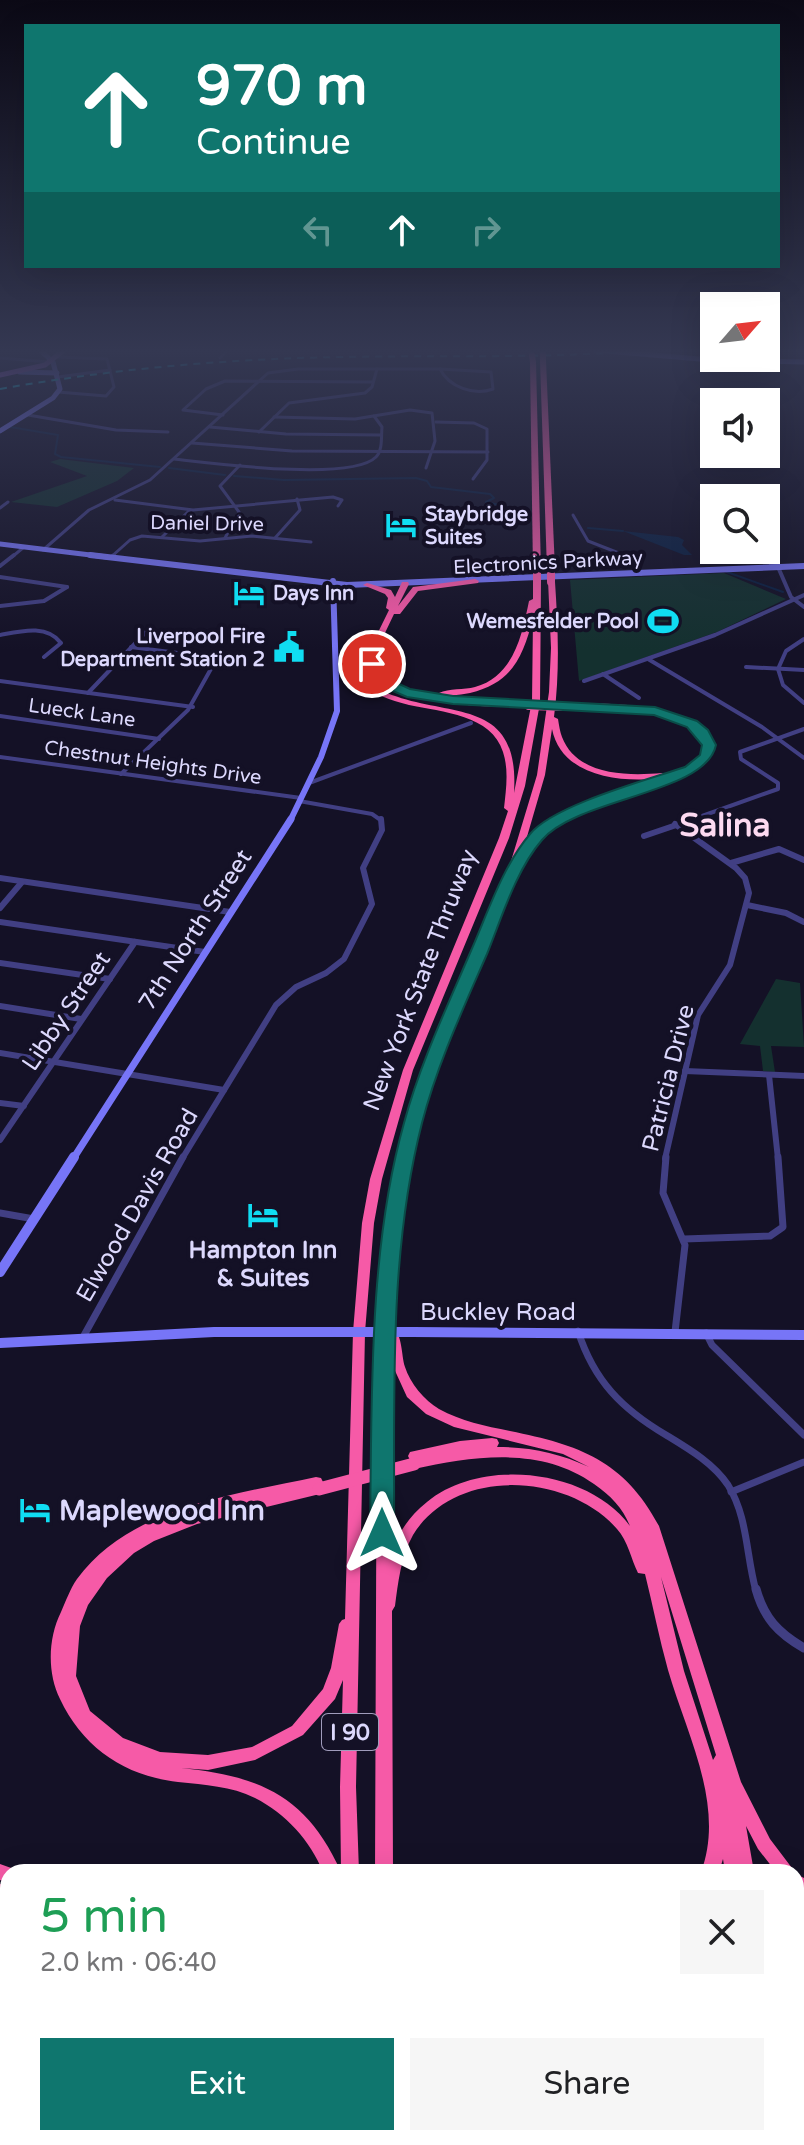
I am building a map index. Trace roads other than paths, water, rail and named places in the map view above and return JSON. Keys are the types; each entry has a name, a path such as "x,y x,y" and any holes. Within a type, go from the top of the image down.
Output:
{"highway":[{"name":"New York State Thruway","path":"350,1864 361,1280 376,1179 408,1070 504,838 521,786 532,735 539,669 534,450"},
{"name":"New York State Thruway","path":"384,1864 381,1646 388,1294 396,1211 413,1123 444,1034 510,881 541,775 552,709 555,648 547,450"},
{"path":"475,581 416,589 391,616 372,669 379,680 397,690 440,699 529,705"},
{"path":"407,582 364,671 369,685 399,700 474,718 495,729 506,741 512,786 504,838"},
{"path":"367,585 391,595 391,616"},
{"path":"379,646 377,667 395,684 433,693 485,687 512,667 537,585"},
{"path":"370,659 369,670 374,679 399,693 450,702 563,706 669,715 697,727 707,738 709,750 704,760 690,770 578,811 549,825 528,846 510,881"},
{"path":"552,709 556,734 565,753 598,771 621,776 662,776 690,767 705,752 705,742 695,729 663,715 563,706"},
{"path":"388,1294 393,1355 401,1377 431,1410 473,1431 563,1449 602,1467 624,1485 643,1508 746,1814 780,1864"},
{"path":"327,1864 301,1820 273,1799 226,1781 152,1770 108,1749 75,1717 63,1694 57,1652 66,1615 87,1577 110,1553 138,1533 182,1514 317,1485 477,1443 545,1445"},
{"path":"413,1461 471,1452 512,1451 554,1458 597,1477 615,1491 634,1519 713,1793 719,1838 712,1864"},
{"path":"381,1646 394,1566 413,1524 440,1499 461,1489 509,1479 568,1490 610,1513 633,1543 663,1617"},
{"path":"317,1485 175,1527 143,1540 118,1558 95,1581 75,1619 67,1654 74,1691 98,1728 139,1753 165,1762 191,1765 244,1758 286,1739 319,1709 339,1669 354,1592"},
{"path":"718,1734 722,1775 738,1826 744,1864"},
{"path":"697,1737 722,1809 732,1864"}],"street":[{"path":"43,550 89,510 142,486 184,450"},
{"path":"286,450 488,452 484,466 473,479"},
{"path":"174,459 240,465 348,467 367,462 380,451"},
{"path":"426,468 433,452"},
{"path":"225,538 239,512 220,490 240,465"},
{"path":"111,499 190,510 337,497 342,500 338,506"},
{"path":"275,538 300,510 297,499"},
{"path":"0,508 8,502"},
{"path":"162,537 190,510"},
{"path":"573,515 588,541 630,557 641,572"},
{"name":"Daniel Drive","path":"110,558 130,540 162,537 200,541 275,538 311,542"},
{"name":"Electronics Parkway","path":"0,544 333,582 475,581 804,564"},
{"path":"0,566 24,547"},
{"path":"776,565 793,600 804,607"},
{"name":"Electronics Parkway","path":"333,582 367,585 499,576 728,570 776,565"},
{"path":"0,577 67,587 44,601 0,606"},
{"name":"7th North Street","path":"0,1272 309,783 337,711 333,582"},
{"path":"356,585 407,582"},
{"path":"333,593 347,585"},
{"path":"584,681 648,659 804,595"},
{"path":"0,635 30,629 55,635 61,643 44,657"},
{"path":"88,693 146,632"},
{"path":"804,639 786,651 778,669 783,685 804,703"},
{"path":"131,647 248,662"},
{"path":"121,774 193,707 208,684 217,658"},
{"path":"648,659 804,758"},
{"path":"746,667 804,670"},
{"path":"603,674 639,698"},
{"path":"0,681 193,707"},
{"name":"Lueck Lane","path":"0,716 159,739"},
{"path":"309,783 333,777 471,723"},
{"path":"644,836 778,789 778,783 739,756 744,749 804,729"},
{"name":"Chestnut Heights Drive","path":"0,757 300,800"},
{"name":"Elwood Davis Road","path":"82,1339 276,1005 296,987 326,973 344,959 372,904 371,889 363,868 382,830 382,819 372,814 300,800"},
{"path":"675,824 731,863 748,886 747,905 786,913 804,922"},
{"path":"731,863 779,849 804,860"},
{"path":"0,878 230,912"},
{"path":"0,908 22,882"},
{"name":"Patricia Drive","path":"684,1239 666,1202 662,1178 698,1015 730,965 747,905"},
{"path":"0,922 205,952"},
{"name":"Libby Street","path":"0,1140 135,942"},
{"path":"0,963 110,979"},
{"path":"0,1006 81,1019"},
{"name":"Elwood Davis Road","path":"0,1053 224,1090"},
{"path":"685,1071 804,1076"},
{"path":"675,1332 684,1239 770,1236 783,1227 783,1199 769,1075"},
{"path":"0,1103 24,1106"},
{"path":"0,1213 34,1219"},
{"path":"578,1331 591,1366 614,1397 631,1413 689,1448 731,1492 748,1538 762,1615 777,1634 804,1648"},
{"name":"Buckley Road","path":"0,1343 336,1332 578,1331 804,1335"},
{"path":"706,1333 712,1345 804,1435"},
{"path":"731,1492 804,1462"}],"water":[{"path":"623,531 678,537 684,540 682,545 692,555 684,555"}],"waterway":[{"path":"56,450 55,454 61,457 160,467"},
{"path":"169,468 225,475"},
{"path":"234,476 284,480 416,478 427,481 431,487 490,494 494,498 486,502 517,509"},
{"path":"588,528 623,531"},
{"path":"727,572 783,592"}],"place":[{"name":"Staybridge Suites","path":"401,525"},
{"name":"Days Inn","path":"249,593"},
{"name":"Wemesfelder Pool","path":"663,621"},
{"name":"Liverpool Fire Department Station 2","path":"289,647"},
{"name":"Hampton Inn & Suites","path":"263,1215"},
{"name":"Maplewood Inn","path":"35,1510"}],"district":[{"name":"Salina","path":"725,825"}]}
